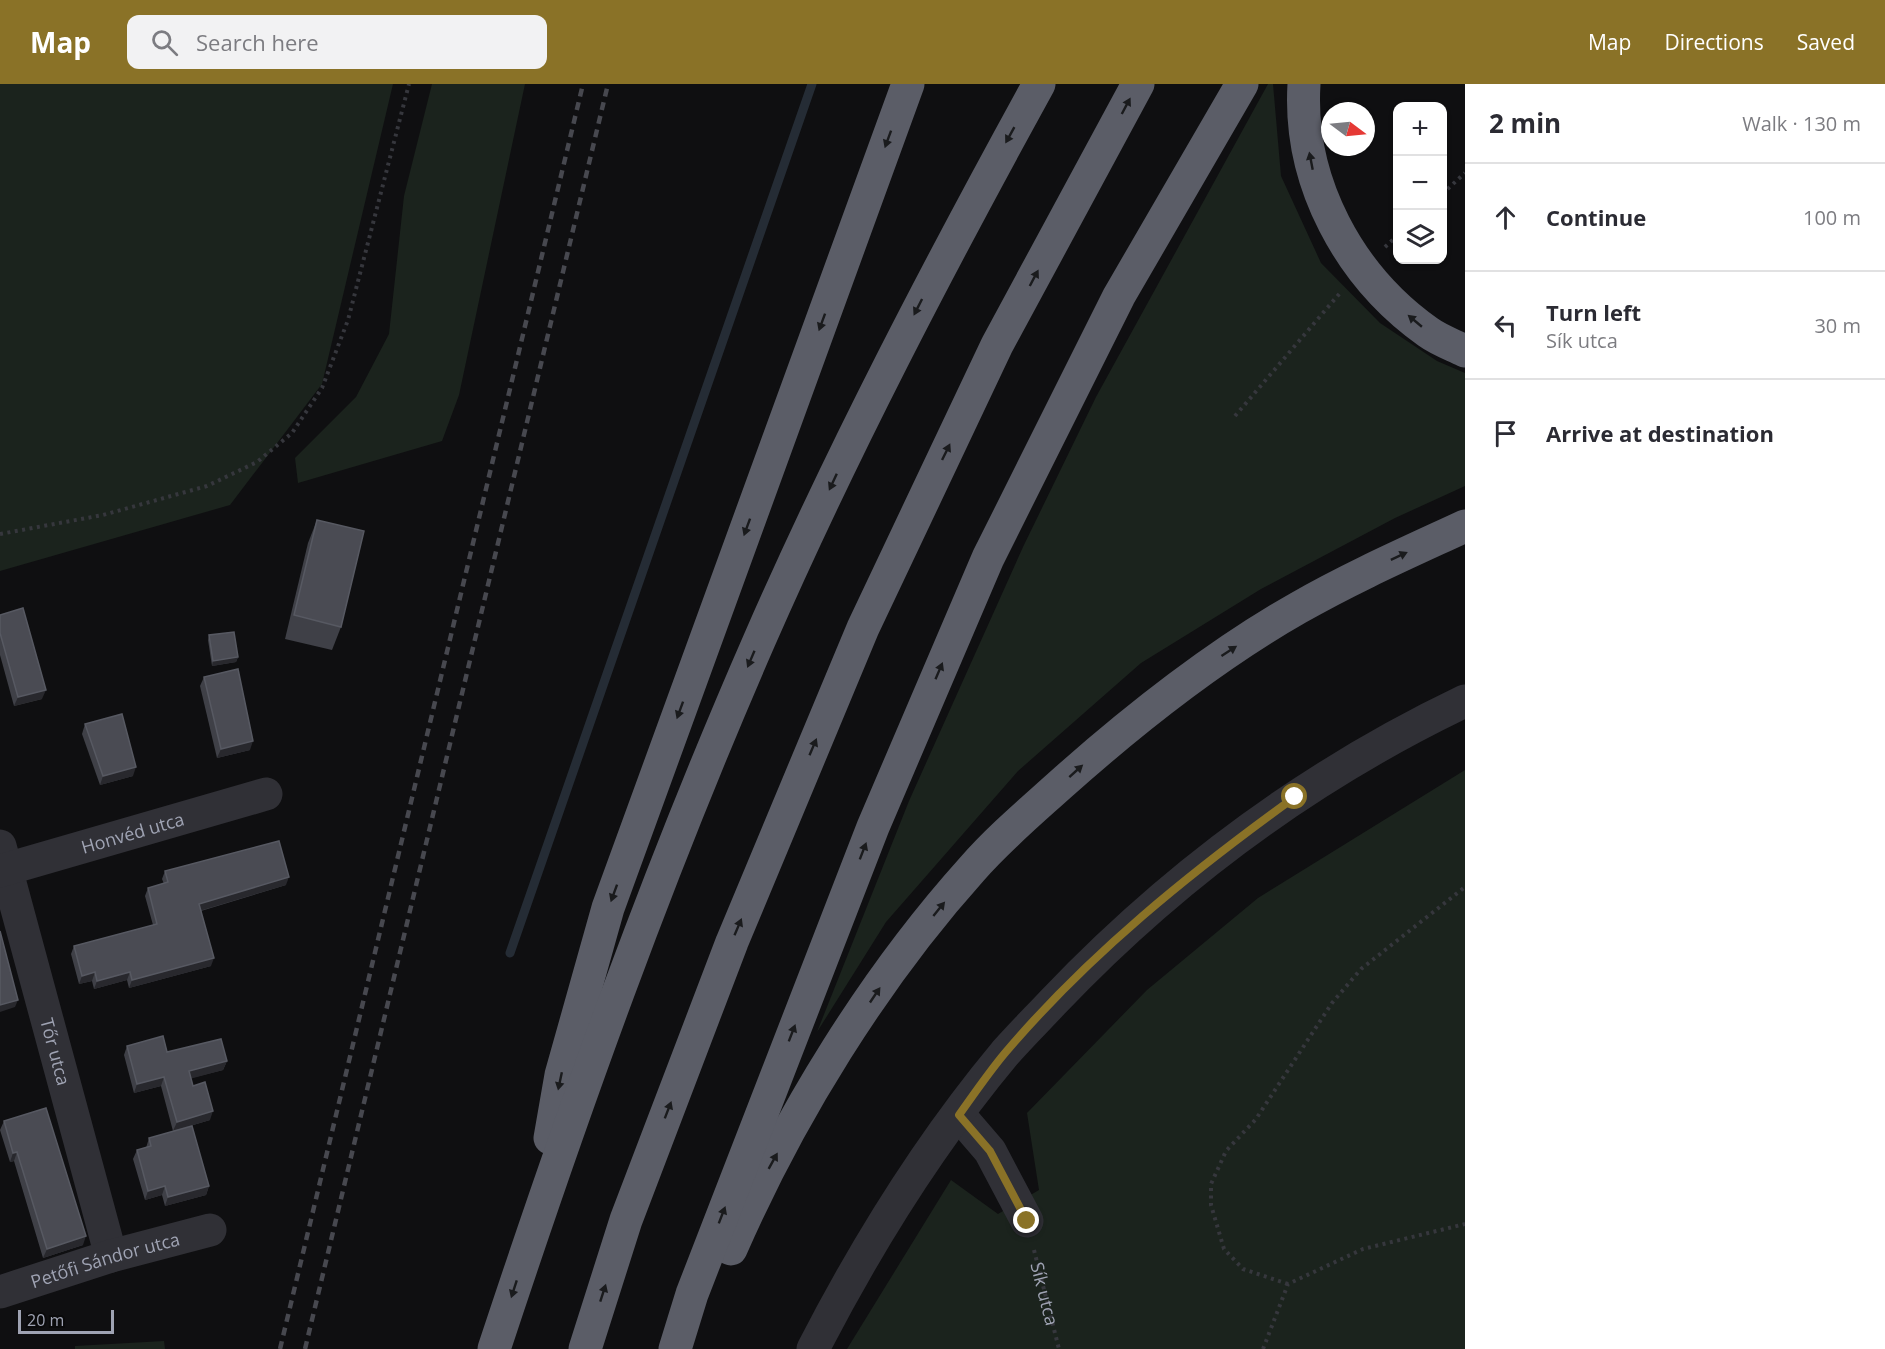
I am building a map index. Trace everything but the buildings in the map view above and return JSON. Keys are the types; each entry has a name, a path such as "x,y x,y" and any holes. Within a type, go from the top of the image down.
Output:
{"highway":[{"path":"532,1234 561,1075 608,908 908,84"},
{"path":"494,1349 532,1234 622,982 759,640 919,305 1038,84"},
{"path":"585,1349 626,1220 732,942 863,628 998,345 1138,84"},
{"path":"675,1349 692,1294 873,827 988,558 1119,296 1242,84"},
{"path":"1304,84 1303,101 1311,165 1328,214 1342,241 1383,294 1429,333 1465,351"},
{"path":"690,1349 760,1184 835,1055 902,955 972,868 1038,805 1157,702 1223,654 1297,608 1356,576 1465,526"}],"street":[{"path":"813,1349 872,1245 916,1175 959,1115 1005,1053 1118,937 1179,884 1286,803 1354,758 1465,702"},
{"name":"Honvéd utca","path":"2,862 266,794"},
{"name":"Tőr utca","path":"2,862 111,1256"},
{"path":"959,1115 990,1151 1027,1221"},
{"name":"Petőfi Sándor utca","path":"0,1292 111,1256 210,1230"}],"path":[{"path":"0,534 103,515 207,486 257,462 292,433 322,388 348,320 410,84"},
{"path":"1447,190 1465,173"},
{"path":"1235,416 1362,268 1393,240"},
{"path":"1465,887 1361,969 1332,1003 1256,1119 1226,1151 1211,1184 1211,1205 1224,1249 1243,1269 1288,1284 1363,1249 1465,1224"},
{"name":"Sík utca","path":"1027,1221 1059,1349"},
{"path":"1263,1349 1288,1284"}],"shaded area":[{"path":"0,84 393,84 322,384 230,505 0,571"},
{"path":"432,84 525,84 459,395 442,441 298,483 295,458 356,397 389,334 404,196"},
{"path":"1268,84 1273,84 1281,176 1321,263 1380,323 1437,361 1465,373 1465,486 1395,518 1261,589 1141,663 1018,771 886,922 817,1032 909,801 1023,547 1096,397"},
{"path":"1465,770 1465,1349 847,1349 951,1180 998,1214 1039,1190 1027,1113 1147,990 1258,898"},
{"path":"164,1341 165,1349 75,1349 75,1346"}],"waterway":[{"path":"510,953 812,84"}],"railway":[{"path":"280,1349 583,84"},
{"path":"305,1349 608,84"}],"route":[{"path":"1027,1221 990,1151 959,1115 1005,1053 1118,937 1179,884 1295,797"}]}
